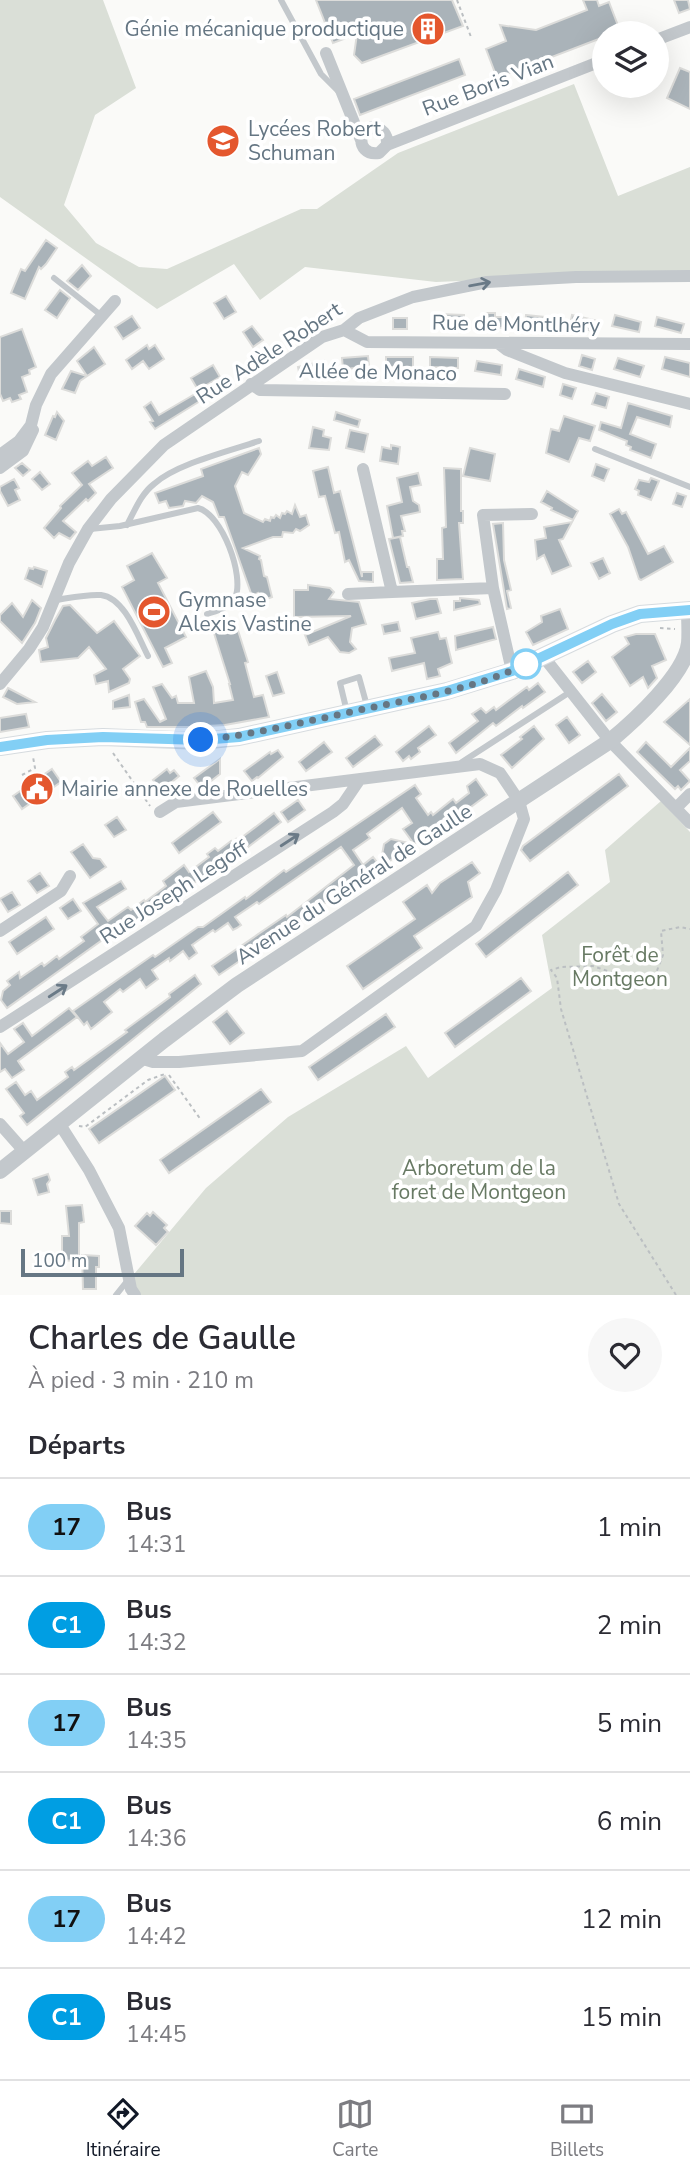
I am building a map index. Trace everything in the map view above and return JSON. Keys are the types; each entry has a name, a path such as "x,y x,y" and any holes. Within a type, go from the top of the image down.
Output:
{"main road":[{"path":"0,747 47,740 103,737 196,740 227,738 447,691 512,671 612,624 640,614 690,610"}],"street":[{"path":"669,35 690,27"},
{"path":"327,53 342,94 365,150 372,153 383,151 387,145 384,132 376,127 364,132 361,140"},
{"name":"Rue Boris Vian","path":"387,145 592,65"},
{"name":"Rue Adèle Robert","path":"0,684 43,627 69,563 88,528 111,499 164,445 322,337 344,330 359,318 413,297 487,282 576,277 690,276"},
{"path":"0,455 19,441 31,425 36,405 51,374 115,301"},
{"name":"Rue de Montlhéry","path":"344,330 367,342 690,344"},
{"path":"498,343 507,350 565,373 690,404"},
{"name":"Allée de Monaco","path":"251,384 260,390 505,394"},
{"path":"0,468 23,451 33,433 31,425"},
{"path":"363,469 392,592"},
{"path":"512,671 493,588 483,515 532,514"},
{"path":"348,594 493,588"},
{"name":"Avenue du Général de Gaulle","path":"0,1171 140,1058 237,985 610,741 638,717 672,679 690,646 690,610"},
{"path":"543,656 610,741 690,822"},
{"path":"140,1058 153,1062 179,1062 302,1051 476,926 496,890 524,819 519,801 500,773 480,764 176,802 159,812"},
{"name":"Rue Joseph Legoff","path":"0,1027 332,812 343,804 360,779"},
{"path":"676,808 690,794"},
{"path":"0,931 61,891 70,876"},
{"path":"59,1123 89,1170 119,1227 135,1295"},
{"path":"0,1124 24,1151"}],"lane":[{"path":"281,0 321,74 342,94"},
{"path":"54,278 102,316"},
{"path":"127,524 140,500 153,484 169,474 259,441"},
{"path":"595,449 690,487"},
{"path":"88,528 127,524 198,508 206,510 232,551 237,586 235,599 229,605 207,614"},
{"path":"54,600 102,595 113,600 122,609 148,656"},
{"path":"347,712 340,683 359,677 367,708"},
{"path":"454,767 571,691"},
{"path":"116,1295 129,1278"}],"path":[{"path":"457,0 471,37"},
{"path":"103,737 153,810 159,812"},
{"path":"22,775 35,768 33,753"},
{"path":"676,1295 619,1204 561,1009 556,978 551,970 593,966 610,972 619,979 653,981 663,955 661,931 680,927 690,929"},
{"path":"76,1125 85,1127 148,1080 167,1073 201,1120"}],"green space":[{"path":"0,0 103,0 136,88 95,115 64,205 96,243 139,267 167,269 301,209 317,209 398,153 574,84 618,196 690,167 690,272 436,282 305,267 260,300 234,264 157,309 0,197"},
{"name":"Arboretum de la foret de Montgeon","path":"661,801 690,832 690,1295 130,1295 127,1290 135,1273 206,1188 288,1117 406,1046 428,1078 552,988 542,935 610,882 605,850"}],"building":[{"path":"316,0 452,0 463,26 362,63 354,55 357,34 333,43"},
{"path":"583,0 597,0 599,6 609,2 616,21 592,21 592,42 497,78 486,49 506,41 500,25 536,30 587,10"},
{"path":"674,0 688,0 690,9 679,13"},
{"path":"459,59 465,75 360,115 354,99"},
{"path":"680,68 690,72 690,109 667,98"},
{"path":"46,240 57,248 46,264 41,269 39,267 25,299 11,293 21,269 25,271"},
{"path":"82,265 91,276 78,290 67,281"},
{"path":"60,290 70,298 57,318 45,310"},
{"path":"226,296 236,312 224,319 214,303"},
{"path":"495,313 495,317 508,317 508,328 481,327 481,316"},
{"path":"437,314 464,315 464,326 437,325"},
{"path":"526,315 554,318 552,328 525,325"},
{"path":"572,315 598,321 596,332 570,325"},
{"path":"615,315 641,322 639,332 612,326"},
{"path":"132,316 140,328 123,339 115,327"},
{"path":"657,317 684,324 681,333 655,326"},
{"path":"393,318 407,318 407,329 393,329"},
{"path":"252,326 263,340 253,347 243,332"},
{"path":"22,329 36,367 29,370 30,374 22,377 27,392 19,395 21,399 12,402 10,398 3,401 0,394 0,337"},
{"path":"147,345 149,349 155,345 164,359 149,369 143,361 132,369 126,360"},
{"path":"94,347 105,364 87,376 77,361"},
{"path":"582,355 595,359 592,370 579,366"},
{"path":"368,356 369,367 343,369 342,358"},
{"path":"386,357 413,357 413,367 386,367"},
{"path":"430,357 458,358 458,368 430,367"},
{"path":"665,357 690,363 690,377 662,369"},
{"path":"618,358 644,366 640,377 614,369"},
{"path":"324,361 326,371 300,377 298,367"},
{"path":"477,361 502,365 501,375 475,371"},
{"path":"213,365 220,377 198,390 191,378"},
{"path":"519,369 545,377 543,387 516,379"},
{"path":"71,371 87,376 80,381 75,393 62,389"},
{"path":"563,384 576,388 572,399 560,395"},
{"path":"596,393 609,397 606,408 592,404"},
{"path":"195,394 200,401 155,429 144,407 151,402 159,415"},
{"path":"628,403 672,416 670,427 637,417 630,434 656,444 651,458 630,450 631,447 626,445 627,441 599,430 601,422 621,428"},
{"path":"57,412 64,421 56,440 45,435"},
{"path":"336,412 360,420 358,427 334,420"},
{"path":"564,416 595,426 590,441 579,438 569,462 546,453 551,429 559,431"},
{"path":"313,427 324,430 323,436 331,438 329,450 309,448"},
{"path":"350,430 368,434 364,452 346,448"},
{"path":"391,445 400,447 398,464 380,461 382,447 391,449"},
{"path":"259,448 261,454 248,475 242,472 235,486 244,513 263,522 265,519 270,521 271,517 276,515 280,518 282,513 287,511 292,514 295,505 300,517 306,515 309,525 300,531 296,529 293,533 283,532 282,537 273,537 243,548 260,556 272,597 261,601 258,593 252,596 224,517 219,517 213,502 202,496 196,503 185,501 183,506 169,508 166,501 159,503 155,493 203,476 201,469"},
{"path":"470,448 495,454 490,481 463,476"},
{"path":"106,457 113,468 89,484 96,493 63,521 76,532 70,539 59,533 54,538 44,528 60,506 82,485 72,473 88,461 92,466"},
{"path":"22,463 30,470 23,476 15,468"},
{"path":"596,464 609,469 604,481 592,476"},
{"path":"328,467 334,493 340,491 362,577 362,572 373,572 373,582 359,581 349,560 345,562 339,532 335,533 325,496 319,497 313,471"},
{"path":"444,468 461,469 463,523 459,523 463,579 437,580 437,559 443,559 442,528 446,527"},
{"path":"40,472 50,484 42,490 32,479"},
{"path":"418,473 421,485 410,487 413,501 419,505 420,512 401,516 405,531 402,531 403,536 393,538 387,506 402,502 397,478"},
{"path":"651,478 659,481 651,500 638,495 639,491 635,489 639,480 649,482"},
{"path":"14,479 19,488 15,490 20,500 8,506 0,487"},
{"path":"547,491 578,511 573,520 541,502"},
{"path":"677,493 686,496 682,507 673,504"},
{"path":"619,509 622,514 626,512 648,554 664,546 673,562 639,579 628,547 610,514"},
{"path":"572,522 563,539 559,540 571,566 552,574 544,555 537,559 535,540 546,538 544,527"},
{"path":"503,523 504,560 511,590 507,591 511,608 507,609 493,524"},
{"path":"400,537 413,582 400,583 389,539"},
{"name":"Gymnase Alexis Vastine","path":"152,553 167,578 158,583 186,637 165,648 172,663 163,667 122,587 134,580 127,566"},
{"path":"603,558 610,573 599,579 591,563"},
{"path":"29,568 47,571 42,587 25,579"},
{"path":"308,585 330,588 334,592 329,599 359,602 366,624 352,628 350,642 356,649 349,653 340,652 328,637 309,645 305,635 351,616 294,617 294,590 308,590"},
{"path":"460,598 479,600 480,604 454,610 454,601 460,601"},
{"path":"437,599 441,613 416,619 412,603"},
{"path":"32,600 41,608 22,643 0,621 0,615 12,603 23,617"},
{"path":"70,605 97,633 114,621 140,656 123,669 130,679 129,683 109,692 108,681 96,684 94,675 106,669 89,647 78,658 41,662 39,650 48,647 46,638 55,620 63,606"},
{"path":"560,609 568,629 533,645 526,632 542,622 541,616"},
{"path":"398,622 400,631 384,634 382,625"},
{"path":"236,624 248,662 245,663 254,697 263,695 269,717 225,725 189,727 147,727 145,722 141,722 135,702 144,699 160,722 166,719 153,687 162,684 172,698 176,696 178,703 194,703 189,677 206,671 213,687 214,703 233,700 213,630"},
{"path":"493,627 496,639 456,650 455,636"},
{"path":"438,632 440,639 446,638 452,663 438,669 440,676 427,679 424,663 392,671 389,658 415,653 411,638"},
{"path":"655,634 666,660 652,666 657,678 648,688 643,677 630,686 612,657 629,644 625,637"},
{"path":"588,661 596,672 582,683 573,672"},
{"path":"277,672 284,693 273,696 266,676"},
{"path":"538,683 545,692 496,726 493,723 456,753 449,743 478,721 472,714 481,708 486,713 494,707 496,710 527,687 529,690"},
{"path":"8,688 35,702 17,704 3,697"},
{"path":"602,694 617,712 606,721 592,703"},
{"path":"129,695 130,707 113,709 113,701"},
{"path":"690,699 690,745 664,722"},
{"path":"26,714 29,727 0,732 0,718"},
{"path":"567,717 580,735 569,743 556,725"},
{"path":"429,726 436,735 418,748 420,752 403,761 396,752"},
{"path":"534,726 544,739 512,768 501,755"},
{"path":"375,736 382,745 353,767 346,758"},
{"path":"324,742 332,752 306,771 299,762"},
{"path":"646,742 671,767 690,748 690,761 680,770 690,781 681,790 678,786 675,789 637,752"},
{"path":"278,750 283,757 252,781 244,771 270,752 271,754"},
{"path":"220,759 220,774 202,788 194,778"},
{"name":"Mairie annexe de Rouelles","path":"52,769 61,782 22,809 13,796"},
{"path":"167,769 170,773 174,770 179,776 161,791 153,780"},
{"path":"619,774 628,786 530,861 521,850 523,846"},
{"path":"476,779 487,795 433,835 431,832 414,844 403,829 412,823 402,808 367,834 370,838 353,850 363,865 373,857 380,866 384,844 391,839 413,844 350,890 346,892 344,889 219,975 212,966 286,915 287,917 354,865 341,847 259,904 257,902 235,917 241,925 237,928 233,930 228,923 215,932 213,930 192,945 197,953 189,959 183,951 152,970 158,979 146,988 140,979 123,992 120,989 104,1002 112,1012 91,1029 87,1022 84,1025 73,1011 153,955 155,957 198,927 203,927 284,870 286,872 415,785 421,794 416,798 428,815 431,812 433,815 453,799 456,803 469,793 467,786"},
{"path":"298,800 305,810 288,822 281,812"},
{"path":"213,812 221,822 179,853 172,843"},
{"path":"274,813 281,822 244,850 242,847 194,883 192,881 161,905 159,903 127,929 118,935 115,931 7,1008 1,1000 3,991 10,985 7,981 19,972 20,978 42,963 44,966 57,956 59,959 84,941 81,937 98,924 83,903 121,881 126,889 97,907 108,921 128,907 131,910 144,900 145,902 166,886 163,881 184,865 189,872 209,857 207,854 215,848 218,851 231,841 237,841"},
{"path":"117,817 126,830 114,837 105,825"},
{"path":"83,844 93,858 100,859 106,867 90,878 71,852"},
{"path":"472,862 480,873 468,882 472,897 414,936 422,948 363,989 347,966 415,919 403,902 427,885 432,893 440,883"},
{"path":"568,872 578,885 486,957 476,944"},
{"path":"40,873 49,886 37,893 28,881"},
{"path":"12,892 20,905 8,912 0,899"},
{"path":"73,899 81,911 68,919 60,908"},
{"path":"46,917 54,929 17,954 9,942"},
{"path":"195,975 201,984 27,1125 20,1116 24,1113 6,1089 16,1082 25,1095 31,1091 37,1100 68,1077 65,1072 72,1067 74,1070 127,1032 125,1030"},
{"path":"521,978 531,991 455,1047 445,1033"},
{"path":"69,1008 77,1017 18,1061 24,1070 12,1078 5,1069 0,1072 0,1043 8,1054 24,1042 14,1029 23,1023 32,1036"},
{"path":"227,1011 244,1033 230,1044 213,1022"},
{"path":"386,1014 395,1027 318,1080 309,1067"},
{"path":"165,1076 175,1090 99,1143 89,1129"},
{"path":"261,1089 271,1102 169,1173 160,1160"},
{"path":"48,1174 49,1192 38,1195 33,1179"},
{"path":"82,1205 84,1222 79,1223 79,1260 62,1261 62,1236 69,1236 66,1206"},
{"path":"0,1211 11,1211 11,1224 0,1223"},
{"path":"153,1212 167,1225 164,1228 168,1232 156,1245 135,1226 147,1213 150,1216"},
{"path":"82,1255 99,1256 96,1289 83,1289"}],"bus line":[{"name":"17","path":"0,747 47,740 103,737 150,740 239,737 447,691 512,671 612,624 640,614 690,610"}],"place":[{"name":"Génie mécanique productique","path":"428,29"},
{"name":"Lycées Robert Schuman","path":"223,141"},
{"name":"Gymnase Alexis Vastine","path":"154,612"},
{"name":"Mairie annexe de Rouelles","path":"37,789"}],"route":[{"path":"201,740 239,737 447,691 526,664"}],"park label":[{"name":"Forêt de Montgeon","path":"620,967"}]}
